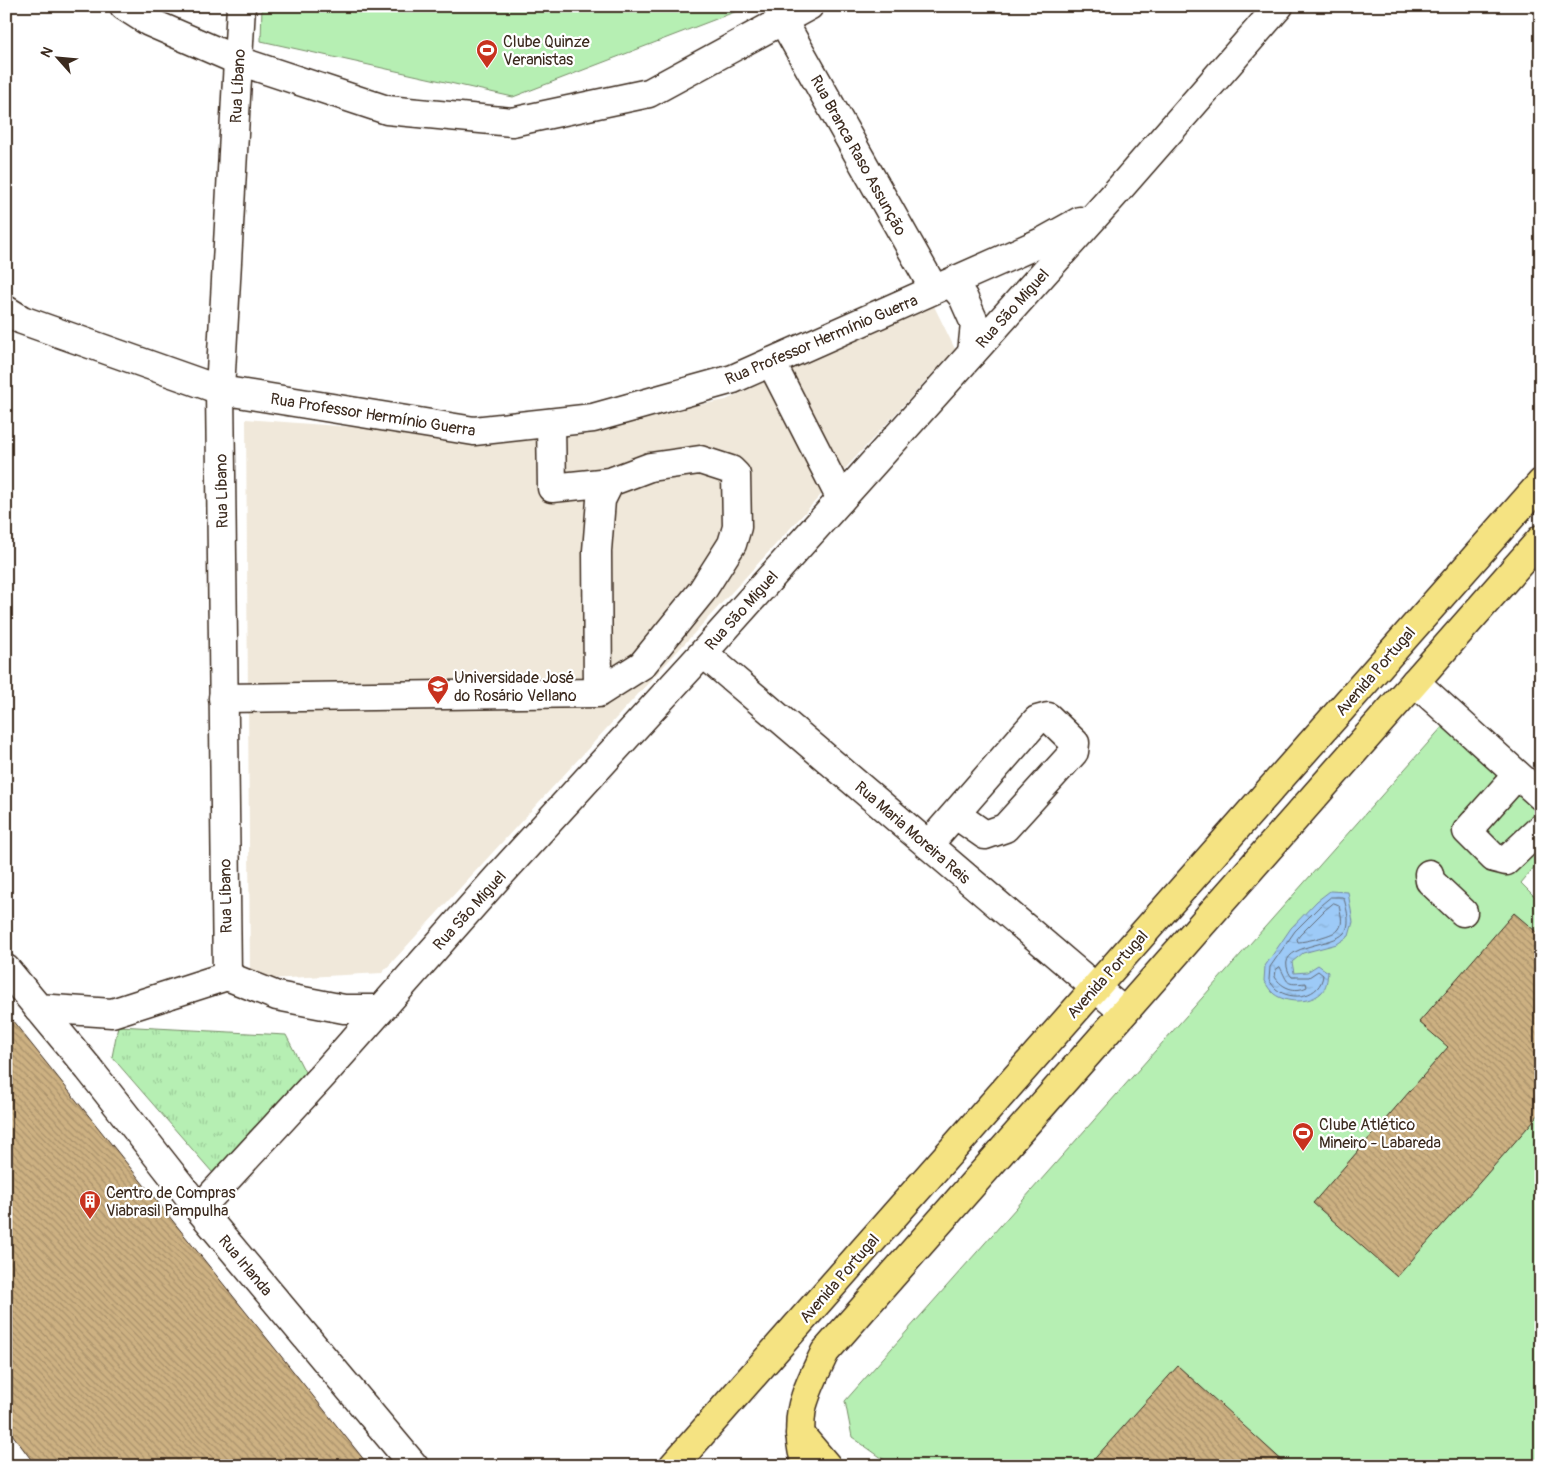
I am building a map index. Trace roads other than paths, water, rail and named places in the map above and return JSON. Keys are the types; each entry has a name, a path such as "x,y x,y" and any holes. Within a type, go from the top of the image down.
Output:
{"main road":[{"name":"Avenida Portugal","path":"673,1466 1541,483"},
{"path":"807,1466 802,1455 800,1434 804,1400 825,1352 1541,539"},
{"path":"800,1434 827,1466"}],"street":[{"path":"124,6 149,22 239,61 387,110 512,122 649,93 809,6"},
{"name":"Rua Líbano","path":"227,976 220,390 241,6"},
{"name":"Rua São Miguel","path":"199,1209 323,1075 380,1009 703,653 1279,6"},
{"name":"Rua Branca Raso Assunção","path":"783,21 943,286 963,297 975,324 972,353"},
{"name":"Rua Professor Hermínio Guerra","path":"6,310 22,320 220,390 474,431 593,418 733,379 1044,241 1100,209"},
{"path":"771,362 841,499"},
{"path":"223,698 598,693 642,665 702,591 732,544 737,527 736,475 731,470 700,460 650,467 610,482 552,488 551,423"},
{"path":"598,693 598,543 601,500 610,482"},
{"name":"Rua Maria Moreira Reis","path":"703,653 1124,1012"},
{"path":"1415,682 1541,796"},
{"path":"1517,775 1467,831 1494,858 1506,861 1541,828"},
{"path":"928,845 955,814"},
{"path":"1428,874 1430,881 1463,912"},
{"name":"Rua Irlanda","path":"6,969 89,1069 199,1209 414,1466"},
{"path":"38,1008 112,1013 227,976 277,996 344,1009 380,1009"}],"water":[{"path":"1330,891 1348,892 1353,922 1349,936 1337,944 1303,953 1292,962 1294,973 1307,972 1318,965 1328,972 1324,988 1316,997 1304,1001 1291,1001 1279,997 1273,993 1264,981 1265,966 1291,928 1317,901"}],"place":[{"name":"Clube Quinze Veranistas","path":"487,69"},
{"name":"Universidade José do Rosário Vellano","path":"438,705"},
{"name":"Clube Atlético Mineiro - Labareda","path":"1303,1152"},
{"name":"Centro de Compras Viabrasil Pampulha","path":"90,1220"}]}
